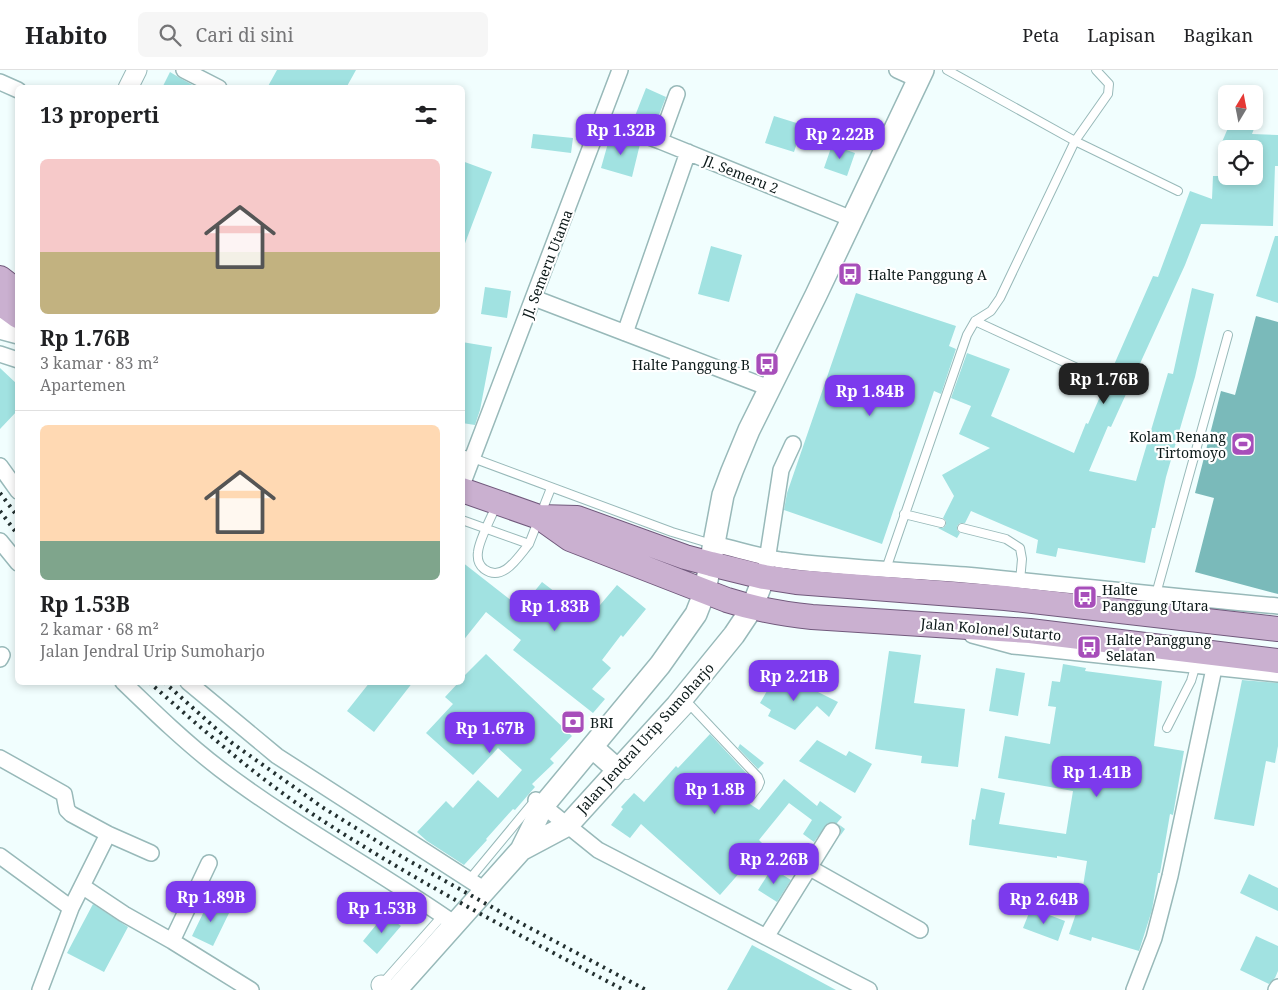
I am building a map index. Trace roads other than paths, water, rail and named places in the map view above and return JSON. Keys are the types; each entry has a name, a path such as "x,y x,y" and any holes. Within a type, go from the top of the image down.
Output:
{"main road":[{"name":"Jalan Jendral Urip Sumoharjo","path":"521,850 540,799 660,666 696,614 706,591 723,495 749,430 921,75"},
{"path":"0,278 15,290"},
{"path":"0,303 15,314"},
{"path":"0,328 15,332"},
{"path":"465,491 540,517 577,518 766,567 796,582 883,578 1005,598 1152,605 1278,629"},
{"name":"Jalan Kolonel Sutarto","path":"540,517 570,539 752,608 784,614 1030,630 1207,660 1278,661"},
{"name":"Jalan Jendral Urip Sumoharjo","path":"386,989 449,920 477,885 521,850 575,827 621,777 687,702 722,652 752,608 766,567"},
{"path":"876,620 883,578"},
{"path":"588,744 621,777"}],"street":[{"path":"130,85 137,70"},
{"path":"184,70 213,85"},
{"name":"Jl. Semeru Utama","path":"465,470 468,456 534,298 620,70"},
{"path":"896,70 921,75"},
{"path":"0,82 15,89"},
{"path":"660,141 677,94"},
{"name":"Jl. Semeru 2","path":"601,119 688,152 852,219"},
{"path":"625,333 688,152"},
{"path":"534,298 769,388"},
{"path":"0,354 15,359"},
{"path":"766,567 782,470 793,444"},
{"path":"0,466 15,487"},
{"path":"0,541 15,559"},
{"path":"883,578 1020,581 1152,605 1278,606"},
{"path":"1134,990 1154,938 1170,876 1207,660 1278,674"},
{"path":"126,685 219,768 276,808 449,920"},
{"path":"192,685 277,756 477,885"},
{"path":"0,758 64,794 68,812 108,834 151,853"},
{"path":"540,799 575,827 598,850 869,990"},
{"path":"766,937 832,831"},
{"path":"40,990 71,908 108,834"},
{"path":"0,856 71,908"},
{"path":"172,941 209,863"},
{"path":"810,868 920,930"},
{"path":"82,886 124,914 251,990"}],"lane":[{"path":"947,70 1075,141 1178,191"},
{"path":"883,578 961,352 975,321 991,311 1000,298 1075,141 1108,94 1109,84 1096,70"},
{"path":"975,321 1088,373"},
{"path":"1152,605 1228,335"},
{"path":"468,456 672,532 712,554"},
{"path":"497,502 478,551 477,560 482,568 497,574 504,572 529,544 551,488"},
{"path":"904,514 941,523"},
{"path":"465,521 529,544"},
{"path":"962,528 1006,540 1020,548 1022,559 1020,581"},
{"path":"653,659 674,645"},
{"path":"1167,728 1191,681 1207,660"},
{"path":"687,702 758,777 760,782 750,797"},
{"path":"477,885 540,799"}],"water":[{"name":"Kolam Renang Tirtomoyo","path":"1256,316 1278,322 1278,594 1195,572 1214,498 1195,493 1221,391 1235,395"}],"railway":[{"path":"0,493 15,513"},
{"path":"0,511 15,531"},
{"path":"152,685 250,768 292,800 351,839 506,928 624,990"},
{"path":"167,685 232,743 322,807 404,858 646,990"}],"place":[{"name":"Halte Panggung A","path":"850,274"},
{"name":"Halte Panggung B","path":"767,364"},
{"name":"Kolam Renang Tirtomoyo","path":"1243,444"},
{"name":"Halte Panggung Utara","path":"1085,597"},
{"name":"Halte Panggung Selatan","path":"1089,647"},
{"name":"BRI","path":"573,722"}]}
